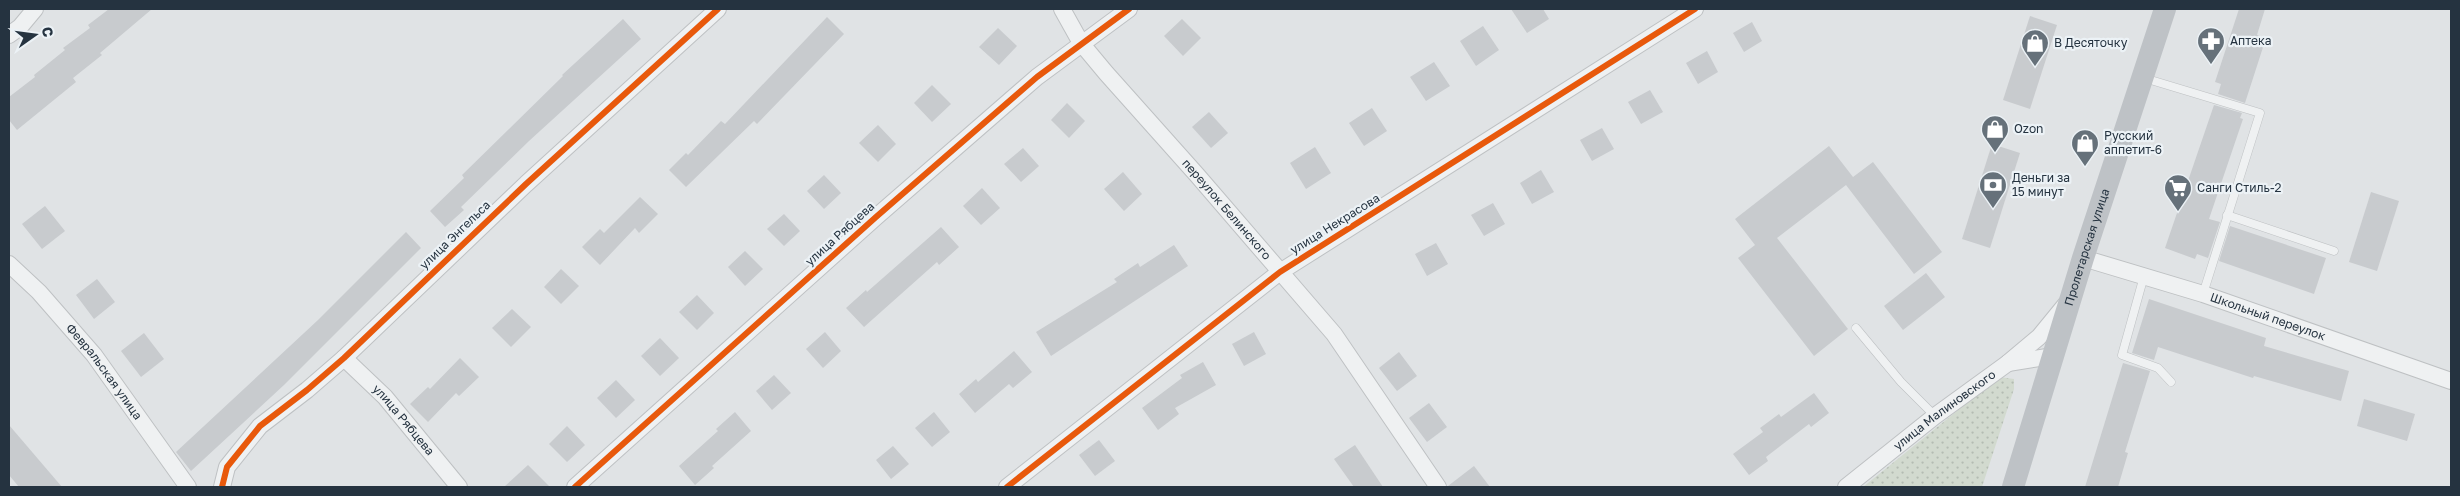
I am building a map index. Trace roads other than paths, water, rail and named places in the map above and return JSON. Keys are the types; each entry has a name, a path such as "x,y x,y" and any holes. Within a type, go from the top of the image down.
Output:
{"main road":[{"name":"Пролетарская улица","path":"2013,487 2074,293 2083,258 2165,9"}],"street":[{"path":"9,35 20,27 35,9"},
{"name":"улица Энгельса","path":"222,487 226,467 260,426 308,390 344,358 526,184 718,9"},
{"name":"переулок Белинского","path":"1062,9 1081,43 1334,334 1438,487"},
{"name":"улица Рябцева","path":"575,487 876,217 1037,77 1129,9"},
{"name":"улица Некрасова","path":"1007,487 1280,272 1695,9"},
{"name":"Школьный переулок","path":"2083,258 2203,294 2451,381"},
{"name":"Февральская улица","path":"9,264 39,292 94,355 188,487"},
{"path":"2008,363 2039,337 2074,293"},
{"name":"улица Малиновского","path":"1846,487 1935,416 2008,363 2053,356"},
{"name":"улица Рябцева","path":"344,358 385,397 459,487"}],"lane":[{"path":"2143,77 2260,113 2203,294"},
{"path":"2227,215 2334,251"},
{"path":"2144,276 2122,355 2158,368 2172,382"},
{"path":"1856,328 1901,382 1935,416"}],"place":[{"name":"Аптека","path":"2211,65"},
{"name":"В Десяточку","path":"2035,67"},
{"name":"Ozon","path":"1995,153"},
{"name":"Русский аппетит-6","path":"2085,167"},
{"name":"Деньги за 15 минут","path":"1993,209"},
{"name":"Санги Стиль-2","path":"2178,212"}]}
